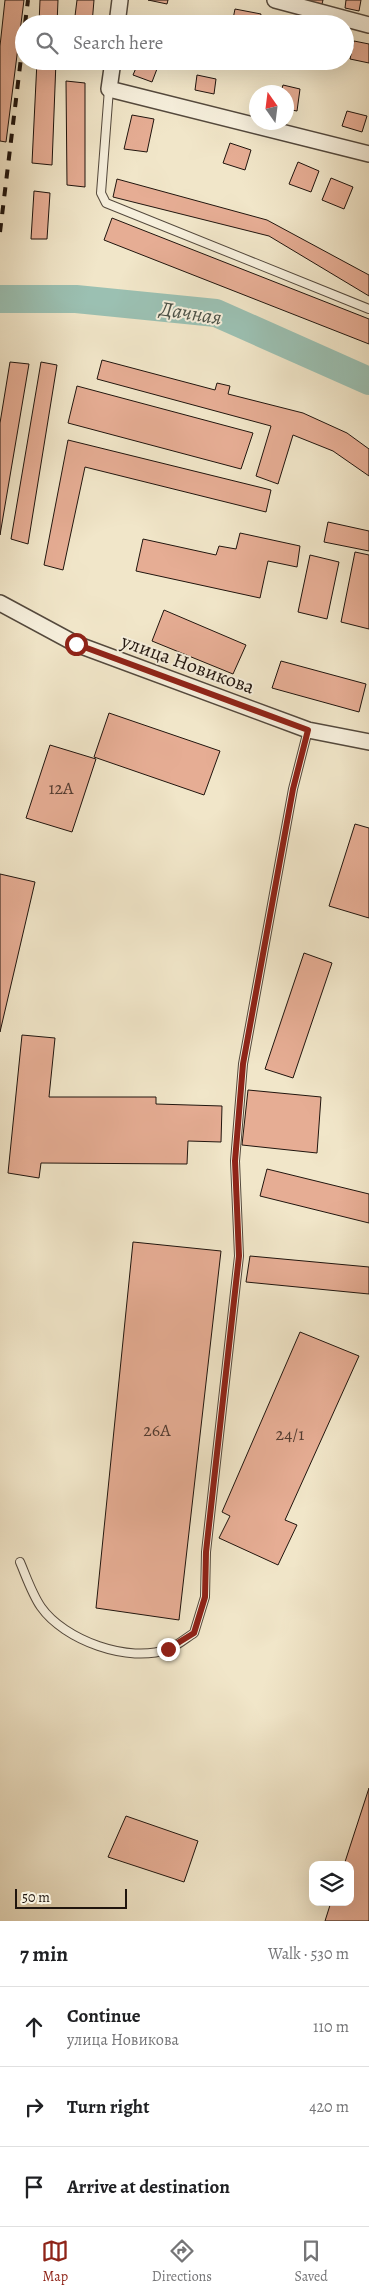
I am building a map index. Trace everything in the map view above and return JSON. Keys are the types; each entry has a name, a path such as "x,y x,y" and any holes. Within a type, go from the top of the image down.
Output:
{"street":[{"path":"118,15 120,0"},
{"path":"275,0 331,15"},
{"path":"354,21 369,25"},
{"path":"112,70 109,89 369,154"},
{"name":"улица Новикова","path":"0,604 76,644 308,730 369,742"}],"lane":[{"path":"109,89 101,193 106,203 369,309"},
{"path":"20,1562 40,1607 64,1631 116,1652 144,1654 168,1649 194,1633 205,1597 206,1552 239,1256 235,1161 243,1064 293,789 308,730"}],"building":[{"path":"5,0 24,0 22,15 15,15 15,70 6,142 0,141 0,46"},
{"path":"40,0 58,0 57,15 39,15"},
{"path":"77,0 94,0 93,15 75,15"},
{"path":"148,0 168,0 167,4"},
{"path":"301,0 323,0 322,4"},
{"path":"346,0 361,0 359,11 345,8"},
{"path":"235,9 261,14 261,15 234,15"},
{"path":"354,41 369,44 369,63 354,60"},
{"path":"37,70 56,70 52,165 32,163"},
{"path":"135,70 157,70 152,82 133,75"},
{"path":"197,75 216,79 214,94 195,90"},
{"path":"66,81 85,83 85,187 67,185"},
{"path":"294,88 300,89 297,111 294,110"},
{"path":"347,111 367,116 362,132 342,126"},
{"path":"132,115 154,119 147,152 124,149"},
{"path":"230,143 251,150 245,170 223,163"},
{"path":"298,162 319,171 311,192 289,184"},
{"path":"331,178 353,187 344,209 322,200"},
{"path":"117,179 267,220 369,275 369,296 269,236 113,197"},
{"path":"34,191 50,193 47,239 31,239"},
{"path":"112,218 369,319 369,344 104,240"},
{"path":"102,360 215,390 217,383 230,386 228,394 303,413 347,433 369,449 369,476 333,451 293,435 278,484 256,476 271,426 97,379"},
{"path":"10,362 29,364 0,535 0,423"},
{"path":"41,362 57,365 28,544 11,539"},
{"path":"77,386 253,433 241,469 68,423"},
{"path":"68,440 271,490 266,512 85,467 63,570 44,565"},
{"path":"328,522 369,531 369,551 324,542"},
{"path":"240,533 300,546 297,567 268,561 260,598 136,571 143,539 216,555 219,546 236,549"},
{"path":"355,552 369,555 369,629 341,622"},
{"path":"310,555 339,562 327,619 298,612"},
{"path":"164,610 246,645 233,674 152,641"},
{"path":"281,661 366,684 359,712 272,688"},
{"path":"109,713 220,751 204,795 94,757"},
{"path":"50,745 96,759 72,832 26,818"},
{"path":"355,824 369,828 369,918 329,906"},
{"path":"0,874 35,882 0,1032"},
{"path":"304,953 332,963 293,1078 265,1069"},
{"path":"22,1035 55,1038 49,1097 156,1097 156,1104 222,1106 221,1142 188,1141 187,1164 41,1163 39,1178 8,1173"},
{"path":"248,1090 321,1097 317,1153 242,1145"},
{"path":"267,1169 369,1194 369,1223 260,1196"},
{"path":"133,1242 221,1251 179,1620 96,1608"},
{"path":"250,1256 369,1267 369,1294 246,1282"},
{"path":"300,1332 359,1356 285,1520 297,1525 278,1565 219,1538 230,1516 222,1512"},
{"path":"369,1788 369,1921 325,1921 330,1906 354,1906 354,1861 345,1861"},
{"path":"126,1816 198,1841 184,1882 108,1857"}],"waterway":[{"name":"Дачная","path":"0,299 76,299 216,313 369,381"}],"railway":[{"path":"26,15 28,0"},
{"path":"0,232 20,70"}],"route":[{"path":"76,644 308,730 293,789 243,1064 235,1161 239,1256 206,1552 205,1597 194,1633 168,1649"}]}
